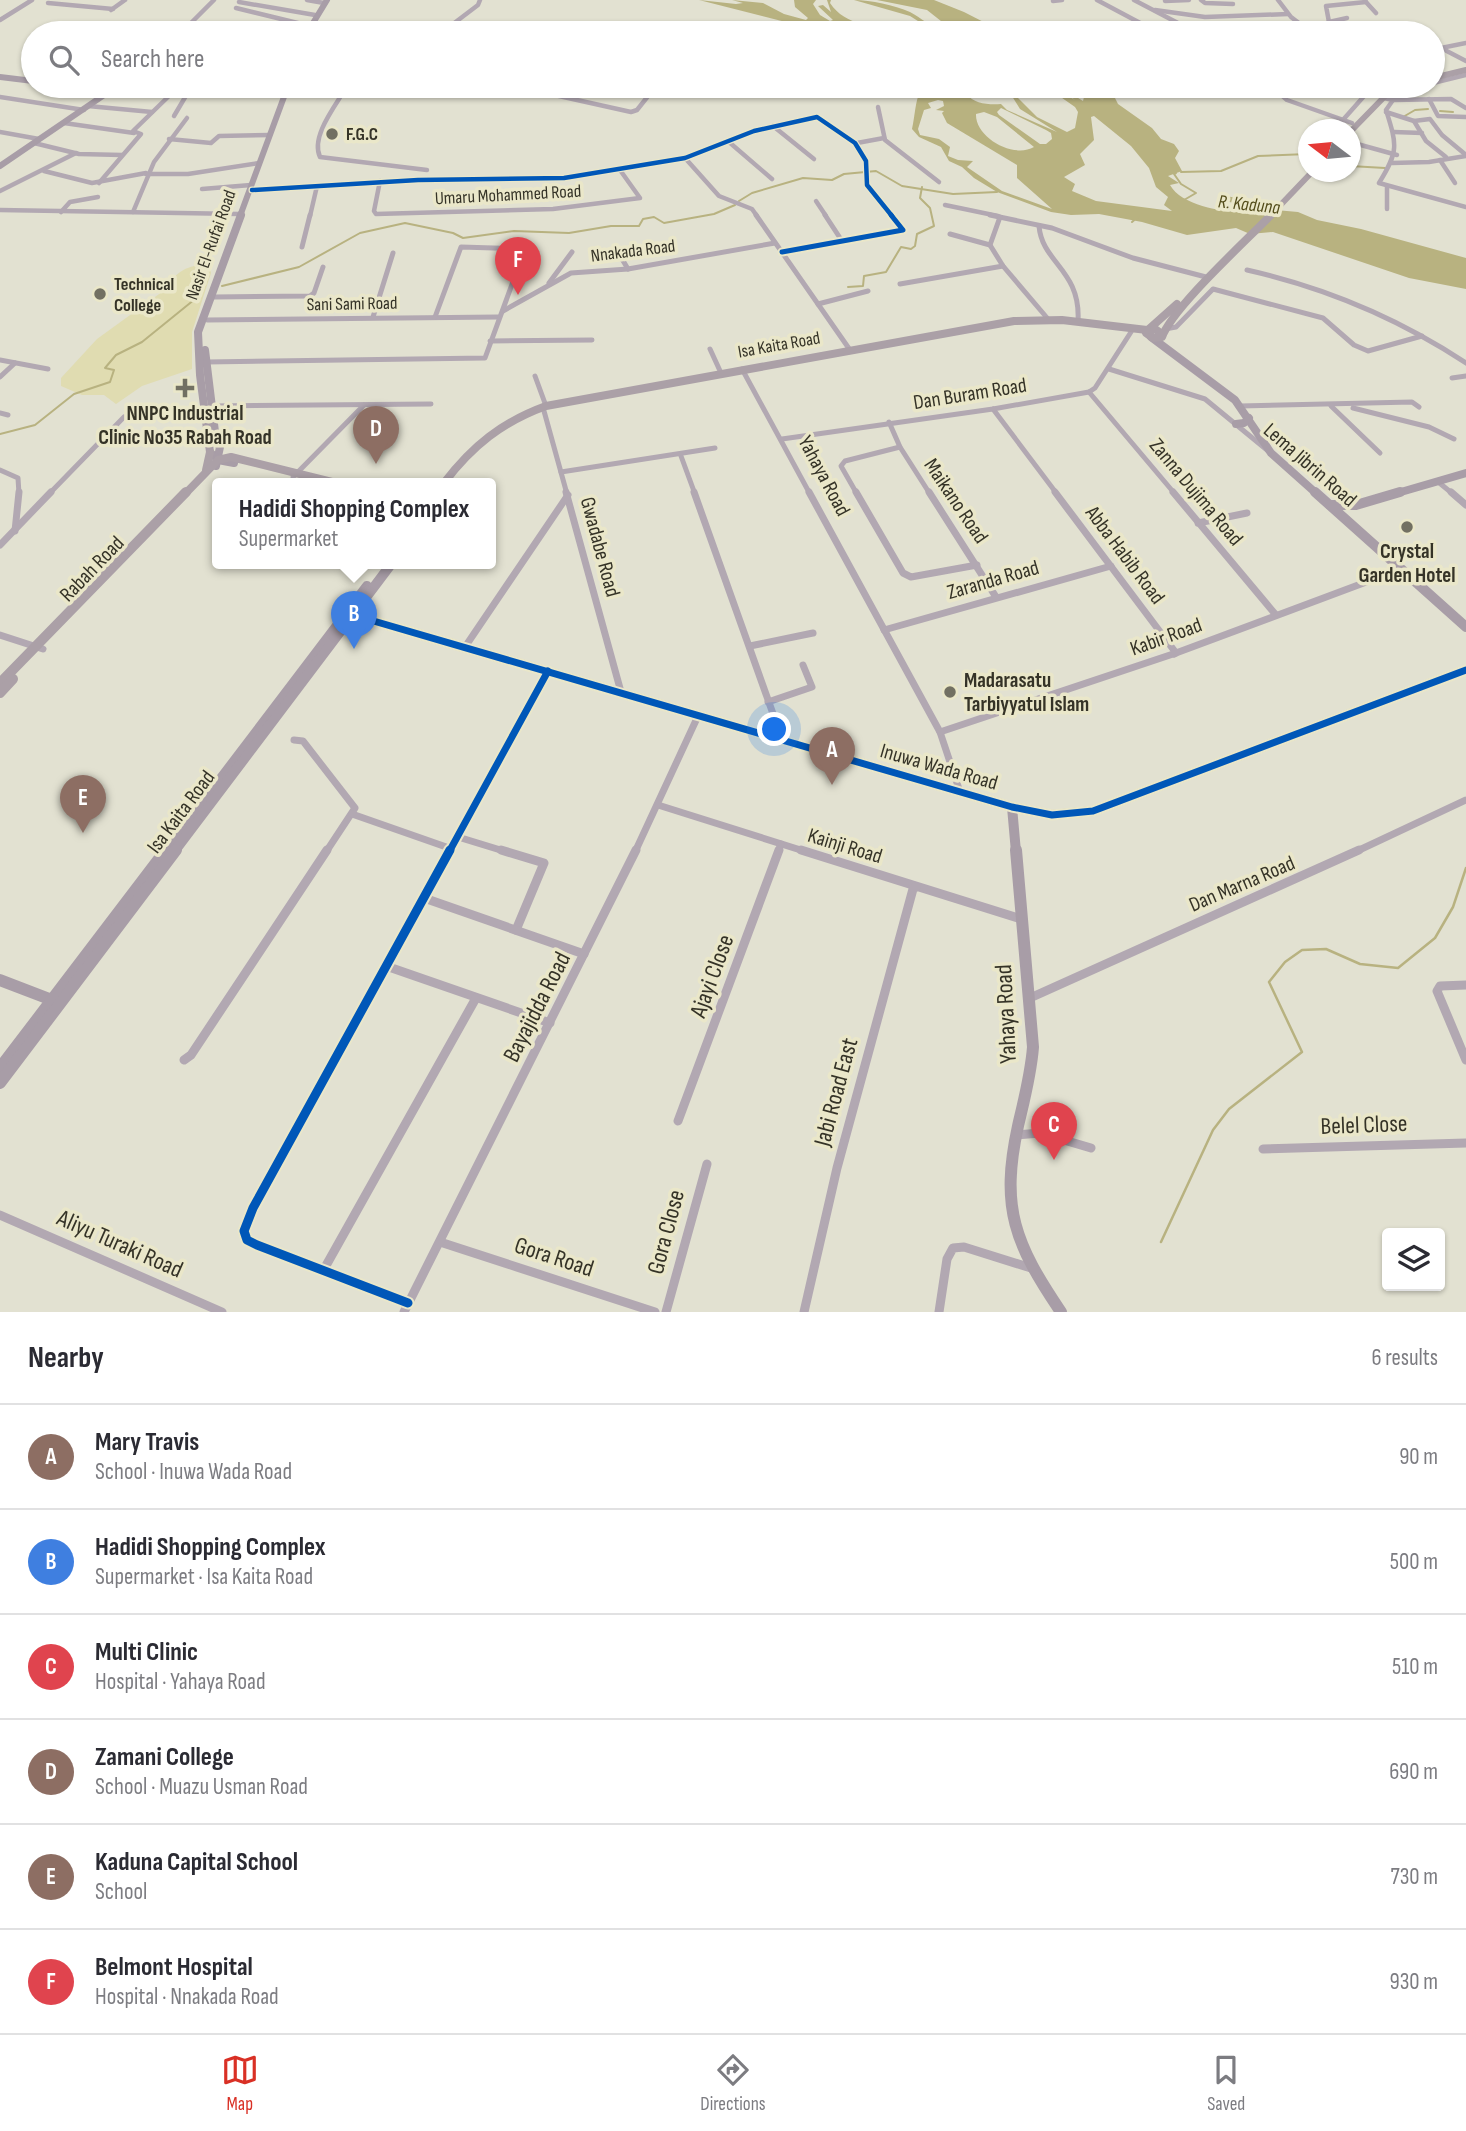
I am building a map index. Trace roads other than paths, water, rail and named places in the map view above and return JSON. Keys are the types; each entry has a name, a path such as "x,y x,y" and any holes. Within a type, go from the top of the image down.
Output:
{"main road":[{"path":"312,21 327,1"},
{"path":"316,21 327,1"},
{"path":"1445,74 1466,68"},
{"path":"0,77 21,80"},
{"path":"0,166 100,98"},
{"name":"Nasir El-Rufai Road","path":"210,452 200,375 198,332 285,98"},
{"path":"1350,119 1374,98"},
{"path":"1361,121 1383,98"},
{"name":"Nasir El-Rufai Road","path":"261,161 277,120"},
{"path":"1149,333 1157,330 1163,333 1299,182"},
{"name":"Nasir El-Rufai Road","path":"218,460 220,447 216,440 204,342 207,320 221,270 239,214 251,187"},
{"path":"1149,333 1227,259"},
{"name":"Isa Kaita Road","path":"448,478 487,434 514,418 545,408 850,350 1048,319 1078,321 1149,333 1240,406 1263,443 1289,470"},
{"name":"Isa Kaita Road","path":"455,478 493,436 506,426 545,408 987,328 1061,323 1149,333"},
{"name":"Isa Kaita Road","path":"1163,333 1172,351"},
{"path":"1236,424 1244,423 1249,418"},
{"path":"220,447 233,460"},
{"path":"210,452 218,460 233,460 310,478"},
{"path":"210,452 209,471 233,460"},
{"name":"Rabah Road","path":"0,693 39,648 218,460"},
{"name":"Lema Jibrin Road","path":"1289,470 1466,627"},
{"path":"1330,505 1356,505 1466,473"},
{"path":"295,475 302,478"},
{"name":"Isa Kaita Road","path":"0,1068 379,569"},
{"name":"Isa Kaita Road","path":"0,1083 388,569"},
{"name":"Inuwa Wada Road","path":"353,615 1012,807 1043,815 1069,817 1093,811 1466,670"},
{"name":"Rabah Road","path":"0,683 39,648"},
{"name":"Yahaya Road","path":"1012,807 1030,998 1032,1065 1007,1182 1009,1203 1013,1224 1031,1269 1061,1312"},
{"path":"0,979 52,1000"}],"street":[{"path":"0,20 32,0"},
{"path":"84,5 90,0"},
{"path":"48,3 84,5 111,11 125,0"},
{"path":"193,21 214,0"},
{"path":"307,0 327,1"},
{"path":"457,21 478,5 480,0"},
{"path":"1053,1 1062,0"},
{"path":"1097,0 1137,21"},
{"path":"1134,0 1175,21"},
{"path":"1169,12 1165,0 1189,0"},
{"path":"1201,0 1232,2 1235,12 1232,14"},
{"path":"1278,0 1297,21"},
{"path":"288,21 235,9 240,1 315,15"},
{"path":"1329,21 1326,6 1365,1 1376,13"},
{"path":"1155,10 1205,17 1289,14"},
{"path":"1334,21 1347,18"},
{"path":"1445,47 1466,43"},
{"path":"1445,51 1466,68"},
{"path":"0,97 86,108 152,112"},
{"path":"134,133 167,98"},
{"path":"174,116 185,98"},
{"path":"340,98 320,134 317,150 320,157 427,170"},
{"path":"569,98 633,112 645,98"},
{"path":"1285,98 1342,119"},
{"path":"1349,119 1364,98"},
{"path":"1387,98 1455,100 1466,108"},
{"path":"1429,99 1438,116 1466,117"},
{"path":"1393,100 1386,107 1386,112 1399,146 1397,155 1379,183 1466,207"},
{"path":"877,107 884,138 939,182"},
{"path":"1386,112 1414,121 1430,119 1442,135 1465,155"},
{"path":"202,189 317,186 380,181 540,179 621,170 685,158 773,126 817,117 857,143 869,172 868,187 903,230 782,252"},
{"path":"133,212 146,174 158,151 187,118"},
{"path":"1414,121 1426,141 1443,158 1455,183"},
{"path":"65,123 142,134 99,183"},
{"path":"141,124 151,125"},
{"path":"773,126 814,159"},
{"path":"0,132 76,153 122,155"},
{"path":"1394,132 1422,133"},
{"path":"169,139 212,143 219,136 270,135"},
{"path":"857,143 884,138"},
{"path":"729,142 772,179"},
{"path":"1361,145 1397,155"},
{"path":"0,191 76,153"},
{"path":"1392,163 1465,155"},
{"path":"685,158 719,196 752,209 850,350"},
{"path":"44,171 79,181 99,183 146,174 182,174 261,161"},
{"name":"Umaru Mohammed Road","path":"380,181 376,214 518,211 599,205 640,198 621,170"},
{"path":"302,247 317,186"},
{"path":"1387,187 1387,209"},
{"path":"61,212 70,202 85,197 98,197"},
{"path":"816,201 842,241"},
{"path":"945,205 1039,226 1133,258 1206,277"},
{"path":"0,210 239,214"},
{"path":"990,245 1000,217"},
{"path":"1039,226 1040,238 1072,279 1080,310 1078,321"},
{"path":"950,234 990,245 1003,266 1048,319"},
{"name":"Nnakada Road","path":"503,311 570,272 628,269 775,243"},
{"path":"206,362 481,359 486,357 489,341 503,311 525,249 461,247 435,317"},
{"path":"616,249 628,269"},
{"path":"373,317 393,253"},
{"path":"547,286 572,253"},
{"path":"900,284 1003,266"},
{"path":"214,297 310,296 314,293 323,267"},
{"path":"1247,270 1305,283 1384,313 1466,363"},
{"path":"1163,333 1176,327 1213,289 1323,318 1354,345 1368,351 1422,336"},
{"path":"818,304 868,291"},
{"name":"Sani Sami Road","path":"207,320 498,317"},
{"path":"1088,392 1096,388 1131,332"},
{"path":"489,341 592,340"},
{"path":"709,349 721,373"},
{"path":"0,360 48,369"},
{"path":"0,377 15,363"},
{"name":"Lema Jibrin Road","path":"1109,369 1205,399 1289,470"},
{"name":"Yahaya Road","path":"744,371 940,732 960,792"},
{"name":"Gwadabe Road","path":"535,376 621,692"},
{"path":"1451,378 1466,376"},
{"name":"Dan Buram Road","path":"782,439 993,409 1088,392"},
{"name":"Zanna Dujima Road","path":"1088,392 1276,615"},
{"path":"1240,406 1342,406 1412,402 1419,407"},
{"path":"211,407 431,404"},
{"path":"295,475 364,405"},
{"path":"1331,406 1380,453"},
{"path":"1342,406 1429,427 1454,439"},
{"name":"Abba Habib Road","path":"993,409 1176,653"},
{"path":"0,413 8,415"},
{"path":"0,545 124,417"},
{"name":"Maikano Road","path":"889,422 900,447 996,597"},
{"path":"900,447 845,461 841,467 903,573 911,577 977,565"},
{"path":"561,472 681,456 715,448"},
{"path":"681,456 782,739"},
{"path":"0,470 19,478 15,532"},
{"path":"1437,481 1466,505"},
{"path":"465,647 568,495"},
{"path":"1198,523 1247,513"},
{"name":"Zaranda Road","path":"884,629 1111,566"},
{"name":"Kabir Road","path":"940,732 1176,653 1402,569"},
{"path":"750,646 813,633"},
{"path":"0,635 39,648"},
{"path":"1014,709 1176,653"},
{"path":"768,702 812,687 803,665"},
{"path":"406,1308 323,1270 257,1245 247,1240 244,1231 253,1208 548,671"},
{"name":"Bayajidda Road","path":"406,1308 658,805 698,716"},
{"path":"184,1060 191,1055 355,808 303,741 294,740"},
{"name":"Dan Marna Road","path":"1030,998 1335,862 1466,800"},
{"name":"Kainji Road","path":"658,805 1021,919"},
{"path":"352,814 452,849"},
{"path":"458,837 544,863 516,930"},
{"name":"Ajayi Close","path":"678,1121 781,844"},
{"name":"Jabi Road East","path":"804,1312 841,1155 913,889 916,887"},
{"path":"424,898 584,954"},
{"path":"386,966 550,1023"},
{"path":"1466,985 1440,986 1437,991 1466,1060"},
{"path":"323,1270 477,998"},
{"path":"1016,1135 1040,1133 1091,1147"},
{"name":"Belel Close","path":"1263,1149 1466,1143"},
{"name":"Gora Close","path":"666,1312 707,1164"},
{"name":"Aliyu Turaki Road","path":"0,1215 222,1312"},
{"name":"Gora Road","path":"440,1242 655,1312"},
{"path":"939,1312 947,1259 953,1248 964,1247 1031,1269"}],"water":[{"path":"699,0 736,4 743,3 732,0 763,3 784,14 806,20 808,18 795,7 794,0 816,0 813,4 820,15 830,21 782,21"},
{"path":"827,0 831,0 830,3 836,11 852,21 830,21 833,20 818,6 823,5 831,12"},
{"path":"854,0 897,7 925,21 918,21 910,16"},
{"path":"877,0 934,0 982,21 941,21 927,10"},
{"name":"R. Kaduna","path":"918,98 971,98 977,102 1001,104 1007,110 1057,132 1020,109 1013,98 1018,98 1037,117 1067,132 1075,128 1078,112 1062,98 1078,98 1083,101 1084,98 1115,98 1118,104 1152,128 1161,139 1174,144 1179,151 1175,158 1182,171 1168,176 1179,183 1170,185 1183,198 1213,209 1243,212 1244,209 1224,199 1225,196 1238,198 1254,208 1298,212 1317,220 1361,229 1466,258 1466,289 1409,278 1273,232 1250,234 1236,228 1187,235 1142,222 1099,214 1071,215 1051,212 997,192 949,161 941,147 919,137 912,129","holes":["943,101 944,106 936,110 944,111 942,113 947,123 1017,165 1017,178 1052,209 1002,191 967,167 973,161 948,156 950,147 939,139 920,135 918,129 924,110 931,108 928,103","1001,108 1051,133 1052,139 1046,144 1040,144 999,115 997,112","984,112 997,117 1034,147 1016,150 1006,148 988,138 977,123 976,114","1094,116 1131,146 1149,168 1156,187 1168,197 1164,205 1172,211 1096,201 1072,191 1075,184 1064,177 1085,165 1080,154 1094,140 1091,117"]}],"waterway":[{"path":"1403,117 1415,110 1428,109"},
{"path":"1440,111 1453,112"},
{"path":"1181,172 1221,171 1258,156 1298,154"},
{"path":"1361,167 1385,168"},
{"path":"739,201 752,193 803,178 832,180 844,174 876,171 902,186 922,189"},
{"path":"1176,173 1174,174 1181,184 1196,193 1184,200"},
{"path":"848,287 863,286 864,276 886,272 901,247 911,249 915,246 917,234 934,226 930,208 920,198 922,189"},
{"path":"922,189 953,194 997,192"},
{"path":"222,286 299,267 360,233 405,223 453,233 463,238 514,231 569,233 611,226 639,226 643,219 654,217 664,223 714,214 735,205"},
{"path":"1132,222 1139,216"},
{"path":"0,434 35,425 74,394 110,382 114,370 105,368 116,355 142,342 200,295"},
{"path":"1161,1242 1213,1130 1229,1109 1302,1052 1269,982 1285,962 1302,950 1326,949 1360,964 1398,968 1435,938 1453,907 1466,868"}],"place":[{"name":"F.G.C","path":"332,134"},
{"name":"Technical College","path":"100,294"},
{"name":"Belmont Hospital","path":"518,295"},
{"name":"NNPC Industrial Clinic No35 Rabah Road","path":"185,388"},
{"name":"Zamani College","path":"376,464"},
{"name":"Crystal Garden Hotel","path":"1407,527"},
{"name":"Hadidi Shopping Complex","path":"354,649"},
{"name":"Madarasatu Tarbiyyatul Islam","path":"950,692"},
{"name":"Mary Travis","path":"832,785"},
{"name":"Kaduna Capital School","path":"83,833"},
{"name":"Multi Clinic","path":"1054,1160"}]}
